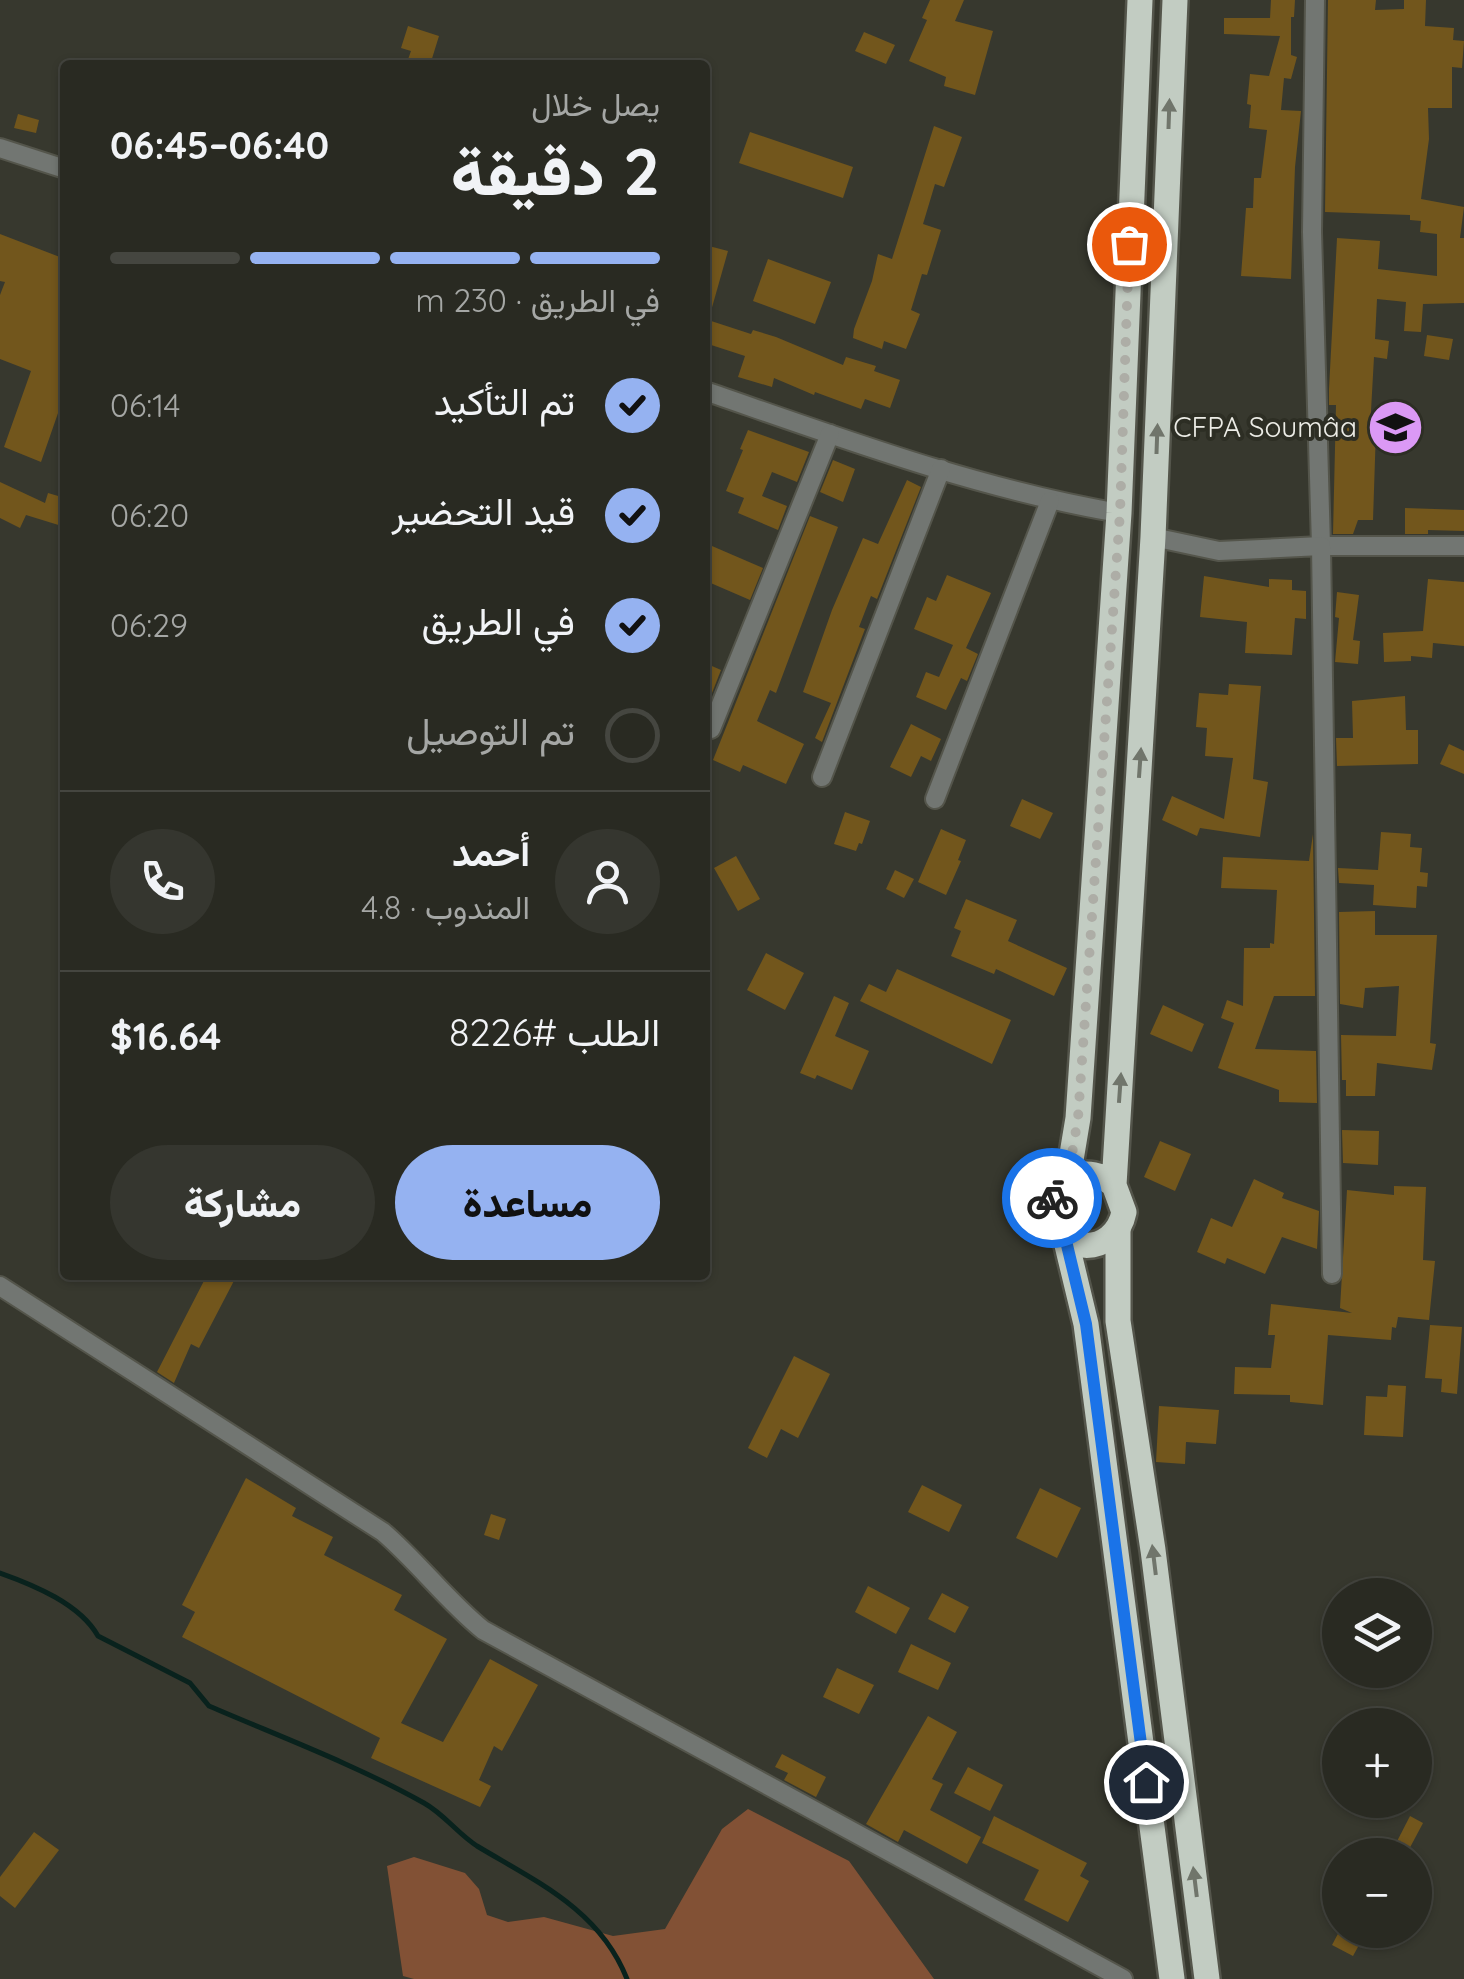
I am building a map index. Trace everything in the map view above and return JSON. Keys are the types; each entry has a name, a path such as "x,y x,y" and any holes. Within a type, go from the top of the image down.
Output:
{"highway":[{"path":"1068,1178 1079,1098 1120,513 1140,0"},
{"path":"1114,1185 1154,537 1175,0"},
{"path":"1118,1230 1094,1246 1066,1241 1054,1227 1050,1209 1055,1191 1068,1178 1088,1173 1106,1178 1120,1193 1124,1212 1118,1230 1118,1321 1153,1550 1207,1979"},
{"path":"1066,1241 1086,1324 1172,1979"}],"street":[{"path":"1316,0 1312,232 1332,1274"},
{"path":"0,148 60,168"},
{"path":"710,393 1050,501 1120,513"},
{"path":"711,729 830,434"},
{"path":"822,778 942,469"},
{"path":"935,799 1050,501"},
{"path":"1154,537 1204,550 1232,551 1321,546 1464,546"},
{"path":"0,1286 384,1532 413,1558 460,1612 483,1630 1123,1979"}],"shaded area":[{"path":"748,1809 849,1861 934,1979 403,1976 387,1866 414,1857 465,1873 479,1889 487,1915 508,1922 544,1917 613,1936 665,1929 722,1829"}],"building":[{"path":"930,0 964,0 955,21 993,31 975,95 944,86 946,77 909,61 927,20 922,18"},
{"path":"1271,0 1295,0 1291,55 1297,57 1291,79 1284,78 1281,110 1301,111 1291,279 1241,276 1246,208 1253,208 1254,178 1261,178 1267,130 1249,128 1250,74 1269,76 1280,36 1224,34 1224,18 1270,18"},
{"path":"1328,0 1376,0 1375,10 1404,9 1404,0 1426,0 1425,26 1454,28 1453,40 1464,41 1462,68 1452,67 1452,108 1428,108 1429,139 1421,199 1464,207 1460,238 1464,238 1464,303 1423,304 1421,332 1404,331 1406,302 1377,299 1375,339 1389,341 1387,359 1374,357 1370,429 1376,429 1373,520 1358,520 1353,534 1333,534 1336,405 1329,405 1329,389 1337,238 1380,241 1378,269 1437,276 1437,234 1420,232 1421,221 1410,220 1410,215 1325,212"},
{"path":"408,26 439,36 432,60 408,60 411,51 401,48"},
{"path":"864,32 895,45 886,64 855,51"},
{"path":"18,114 39,120 36,133 14,128"},
{"path":"934,126 962,137 944,187 935,184 923,224 941,230 911,310 920,314 906,349 884,341 882,349 853,338 854,329 878,254 892,259"},
{"path":"750,132 853,167 843,198 739,163"},
{"path":"0,234 60,257 60,407 41,462 4,447 31,371 0,359 0,295 5,282 0,281"},
{"path":"710,246 728,251 710,314"},
{"path":"768,259 831,282 815,324 753,301"},
{"path":"710,321 751,334 753,330 776,337 843,365 846,357 876,366 874,371 900,380 890,408 865,399 861,409 774,378 772,387 738,377 745,356 710,345"},
{"path":"1427,335 1453,339 1449,360 1424,356"},
{"path":"748,430 809,452 797,482 772,472 762,496 787,506 778,530 738,513 744,498 726,491"},
{"path":"833,460 855,469 843,502 820,492"},
{"path":"907,480 921,487 877,599 871,596 859,627 865,629 822,742 815,738 831,703 803,692 863,538 878,544"},
{"path":"0,482 45,503 48,493 60,497 60,525 26,515 20,528 0,518"},
{"path":"1405,508 1464,510 1464,531 1405,534"},
{"path":"810,516 838,527 776,693 770,690 757,721 804,744 786,784 743,765 740,772 713,760"},
{"path":"710,545 763,568 750,600 710,583"},
{"path":"947,575 991,593 966,648 978,654 967,681 961,678 946,710 916,697 926,672 939,677 953,645 914,629 927,597 936,601"},
{"path":"1204,576 1269,587 1269,579 1292,580 1292,590 1306,591 1306,619 1295,618 1292,655 1245,653 1247,622 1200,617"},
{"path":"1428,579 1464,582 1464,646 1433,643 1432,658 1411,656 1411,661 1384,662 1383,633 1423,631"},
{"path":"1337,592 1359,595 1353,640 1360,641 1358,664 1335,662"},
{"path":"710,665 721,670 710,692"},
{"path":"1229,684 1261,686 1253,779 1268,782 1260,837 1200,828 1197,836 1162,820 1172,796 1224,819 1233,758 1205,756 1207,728 1196,727 1199,693 1228,695"},
{"path":"1405,696 1406,730 1418,730 1418,764 1337,766 1336,738 1353,738 1352,701"},
{"path":"911,724 941,739 931,761 921,756 911,777 890,767"},
{"path":"1449,744 1464,751 1464,774 1440,764"},
{"path":"1022,799 1053,813 1040,839 1010,826"},
{"path":"845,812 870,821 856,851 834,844"},
{"path":"941,829 966,840 946,895 918,882"},
{"path":"1381,832 1411,834 1410,847 1422,848 1420,872 1428,873 1427,887 1417,886 1416,908 1373,905 1374,885 1339,883 1338,868 1378,870"},
{"path":"1313,834 1315,996 1274,996 1255,1049 1316,1051 1317,1103 1279,1102 1279,1090 1218,1068 1234,1023 1221,1018 1227,1000 1243,1006 1244,948 1270,948 1270,943 1274,944 1277,890 1221,888 1223,857 1309,861"},
{"path":"736,856 760,899 738,911 714,868"},
{"path":"895,870 914,879 904,898 886,889"},
{"path":"966,899 1017,920 1008,941 1067,968 1054,996 996,969 994,974 951,956 961,931 954,928"},
{"path":"1375,911 1375,935 1437,935 1430,1043 1436,1044 1432,1070 1377,1063 1375,1096 1346,1096 1341,1035 1396,1036 1399,986 1365,988 1363,1008 1340,1004 1339,912"},
{"path":"766,953 804,973 785,1010 747,990"},
{"path":"897,969 1011,1020 992,1064 860,1001 869,984 886,992"},
{"path":"834,996 849,1003 835,1036 869,1051 852,1090 817,1075 815,1079 800,1073"},
{"path":"1163,1005 1204,1024 1192,1052 1150,1034"},
{"path":"1342,1130 1379,1131 1378,1165 1343,1163"},
{"path":"1160,1141 1191,1154 1175,1191 1144,1177"},
{"path":"1254,1179 1284,1193 1282,1198 1319,1211 1317,1249 1282,1237 1265,1274 1227,1258 1225,1264 1197,1252 1211,1218 1232,1227"},
{"path":"1394,1186 1426,1187 1423,1260 1435,1261 1429,1320 1398,1317 1391,1340 1328,1335 1323,1405 1290,1402 1290,1395 1234,1394 1235,1367 1271,1368 1275,1335 1268,1335 1271,1304 1352,1313 1340,1308 1347,1190 1394,1195"},
{"path":"204,1280 234,1280 199,1348 191,1344 174,1383 157,1372"},
{"path":"1430,1325 1462,1327 1457,1394 1441,1392 1442,1379 1425,1378"},
{"path":"794,1356 830,1374 798,1438 781,1429 767,1458 748,1448"},
{"path":"1388,1385 1406,1386 1403,1437 1364,1435 1366,1396 1387,1397"},
{"path":"1159,1406 1219,1410 1216,1444 1186,1442 1185,1464 1156,1462"},
{"path":"246,1478 296,1508 292,1516 333,1537 324,1555 402,1595 394,1610 447,1639 401,1723 443,1742 490,1659 538,1685 502,1751 494,1746 479,1780 491,1786 480,1807 371,1758 380,1738 182,1637 195,1612 182,1605"},
{"path":"922,1485 962,1505 949,1532 908,1512"},
{"path":"1040,1488 1081,1508 1057,1558 1016,1538"},
{"path":"491,1514 506,1519 499,1540 484,1535"},
{"path":"868,1586 910,1608 896,1634 855,1612"},
{"path":"942,1593 969,1607 955,1633 928,1619"},
{"path":"911,1644 951,1663 938,1690 898,1672"},
{"path":"837,1668 874,1685 859,1714 823,1697"},
{"path":"928,1716 957,1732 932,1779 943,1784 930,1810 981,1837 967,1864 904,1830 898,1842 866,1824"},
{"path":"782,1754 826,1777 816,1797 784,1780 788,1773 775,1767"},
{"path":"968,1767 1003,1785 990,1811 954,1793"},
{"path":"994,1816 1087,1863 1080,1876 1089,1881 1068,1922 1024,1900 1039,1870 982,1843"},
{"path":"1409,1818 1423,1823 1415,1838 1399,1838"},
{"path":"34,1832 59,1850 15,1908 0,1896 0,1877"},
{"path":"1338,1948 1357,1948 1353,1956"}],"waterway":[{"path":"0,1573 68,1605 98,1636 190,1683 209,1706 345,1764 431,1808 470,1841 544,1886 583,1916 601,1934 627,1979"}],"way so far":[{"path":"1052,1198 1068,1178 1078,1118 1120,513 1129,244"}],"place":[{"name":"CFPA Soumâa","path":"1396,427"}],"route":[{"path":"1052,1198 1050,1218 1066,1241 1086,1324 1146,1782"}]}
